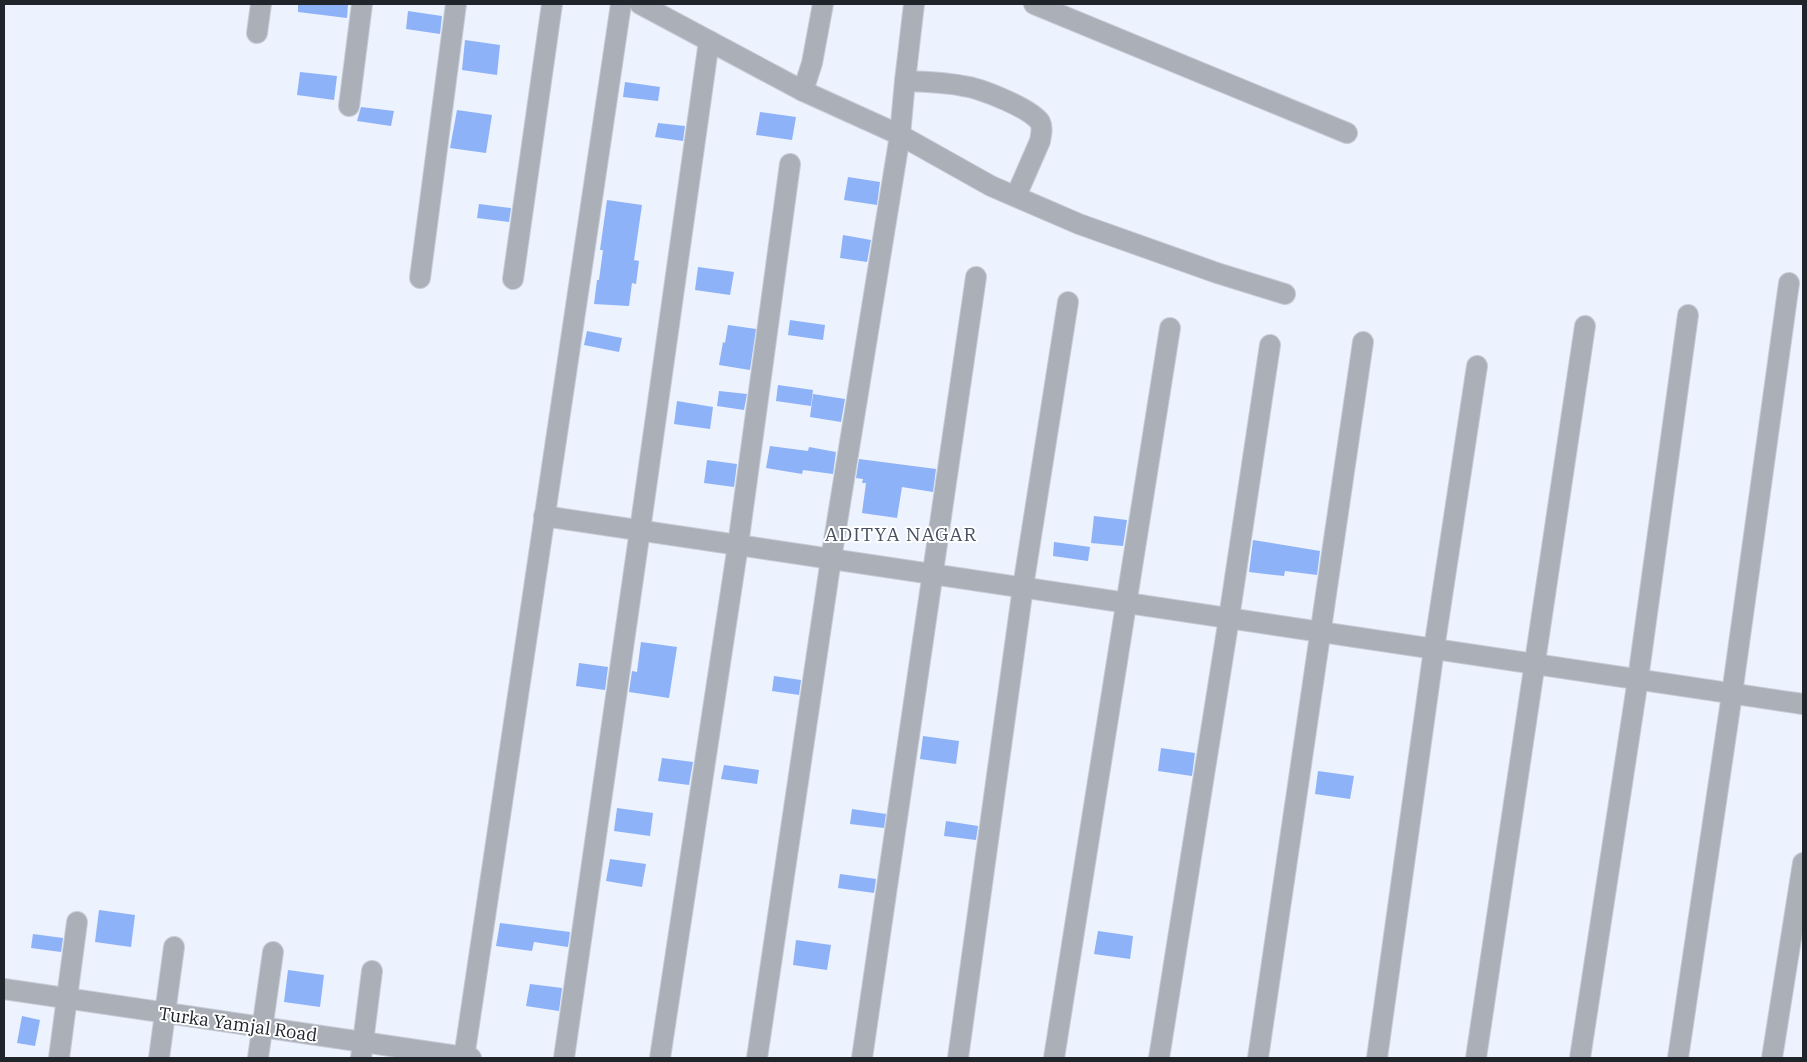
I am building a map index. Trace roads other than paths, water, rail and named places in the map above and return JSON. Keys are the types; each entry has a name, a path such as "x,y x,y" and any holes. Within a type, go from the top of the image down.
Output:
{"street":[{"path":"257,33 261,4"},
{"path":"350,106 362,4"},
{"path":"420,278 456,4"},
{"path":"513,280 552,4"},
{"path":"466,1058 544,516 621,4"},
{"path":"640,4 803,91 900,135 991,186 1088,227 1217,273 1285,294"},
{"path":"803,91 812,63 822,4"},
{"path":"757,1058 831,559 900,135 904,81 914,4"},
{"path":"1034,4 1347,133"},
{"path":"564,1058 709,41"},
{"path":"904,81 964,86 997,96 1030,114 1040,123 1042,133 1040,141 1016,196"},
{"path":"660,1058 738,545 790,164"},
{"path":"862,1058 931,574 976,277"},
{"path":"1678,1058 1732,694 1789,283"},
{"path":"958,1058 1024,587 1068,302"},
{"path":"1580,1058 1638,679 1688,315"},
{"path":"1476,1058 1585,326"},
{"path":"1054,1058 1170,328"},
{"path":"1258,1058 1363,342"},
{"path":"1159,1058 1270,346"},
{"path":"1377,1058 1434,649 1477,366"},
{"path":"544,516 1803,704"},
{"path":"1772,1058 1803,863"},
{"path":"58,1058 77,922"},
{"path":"160,1058 174,947"},
{"path":"258,1058 273,952"},
{"path":"363,1050 372,971"},
{"name":"Turka Yamjal Road","path":"4,989 263,1028 363,1050 466,1058"}],"district":[{"name":"ADITYA NAGAR","path":"901,534"}]}
